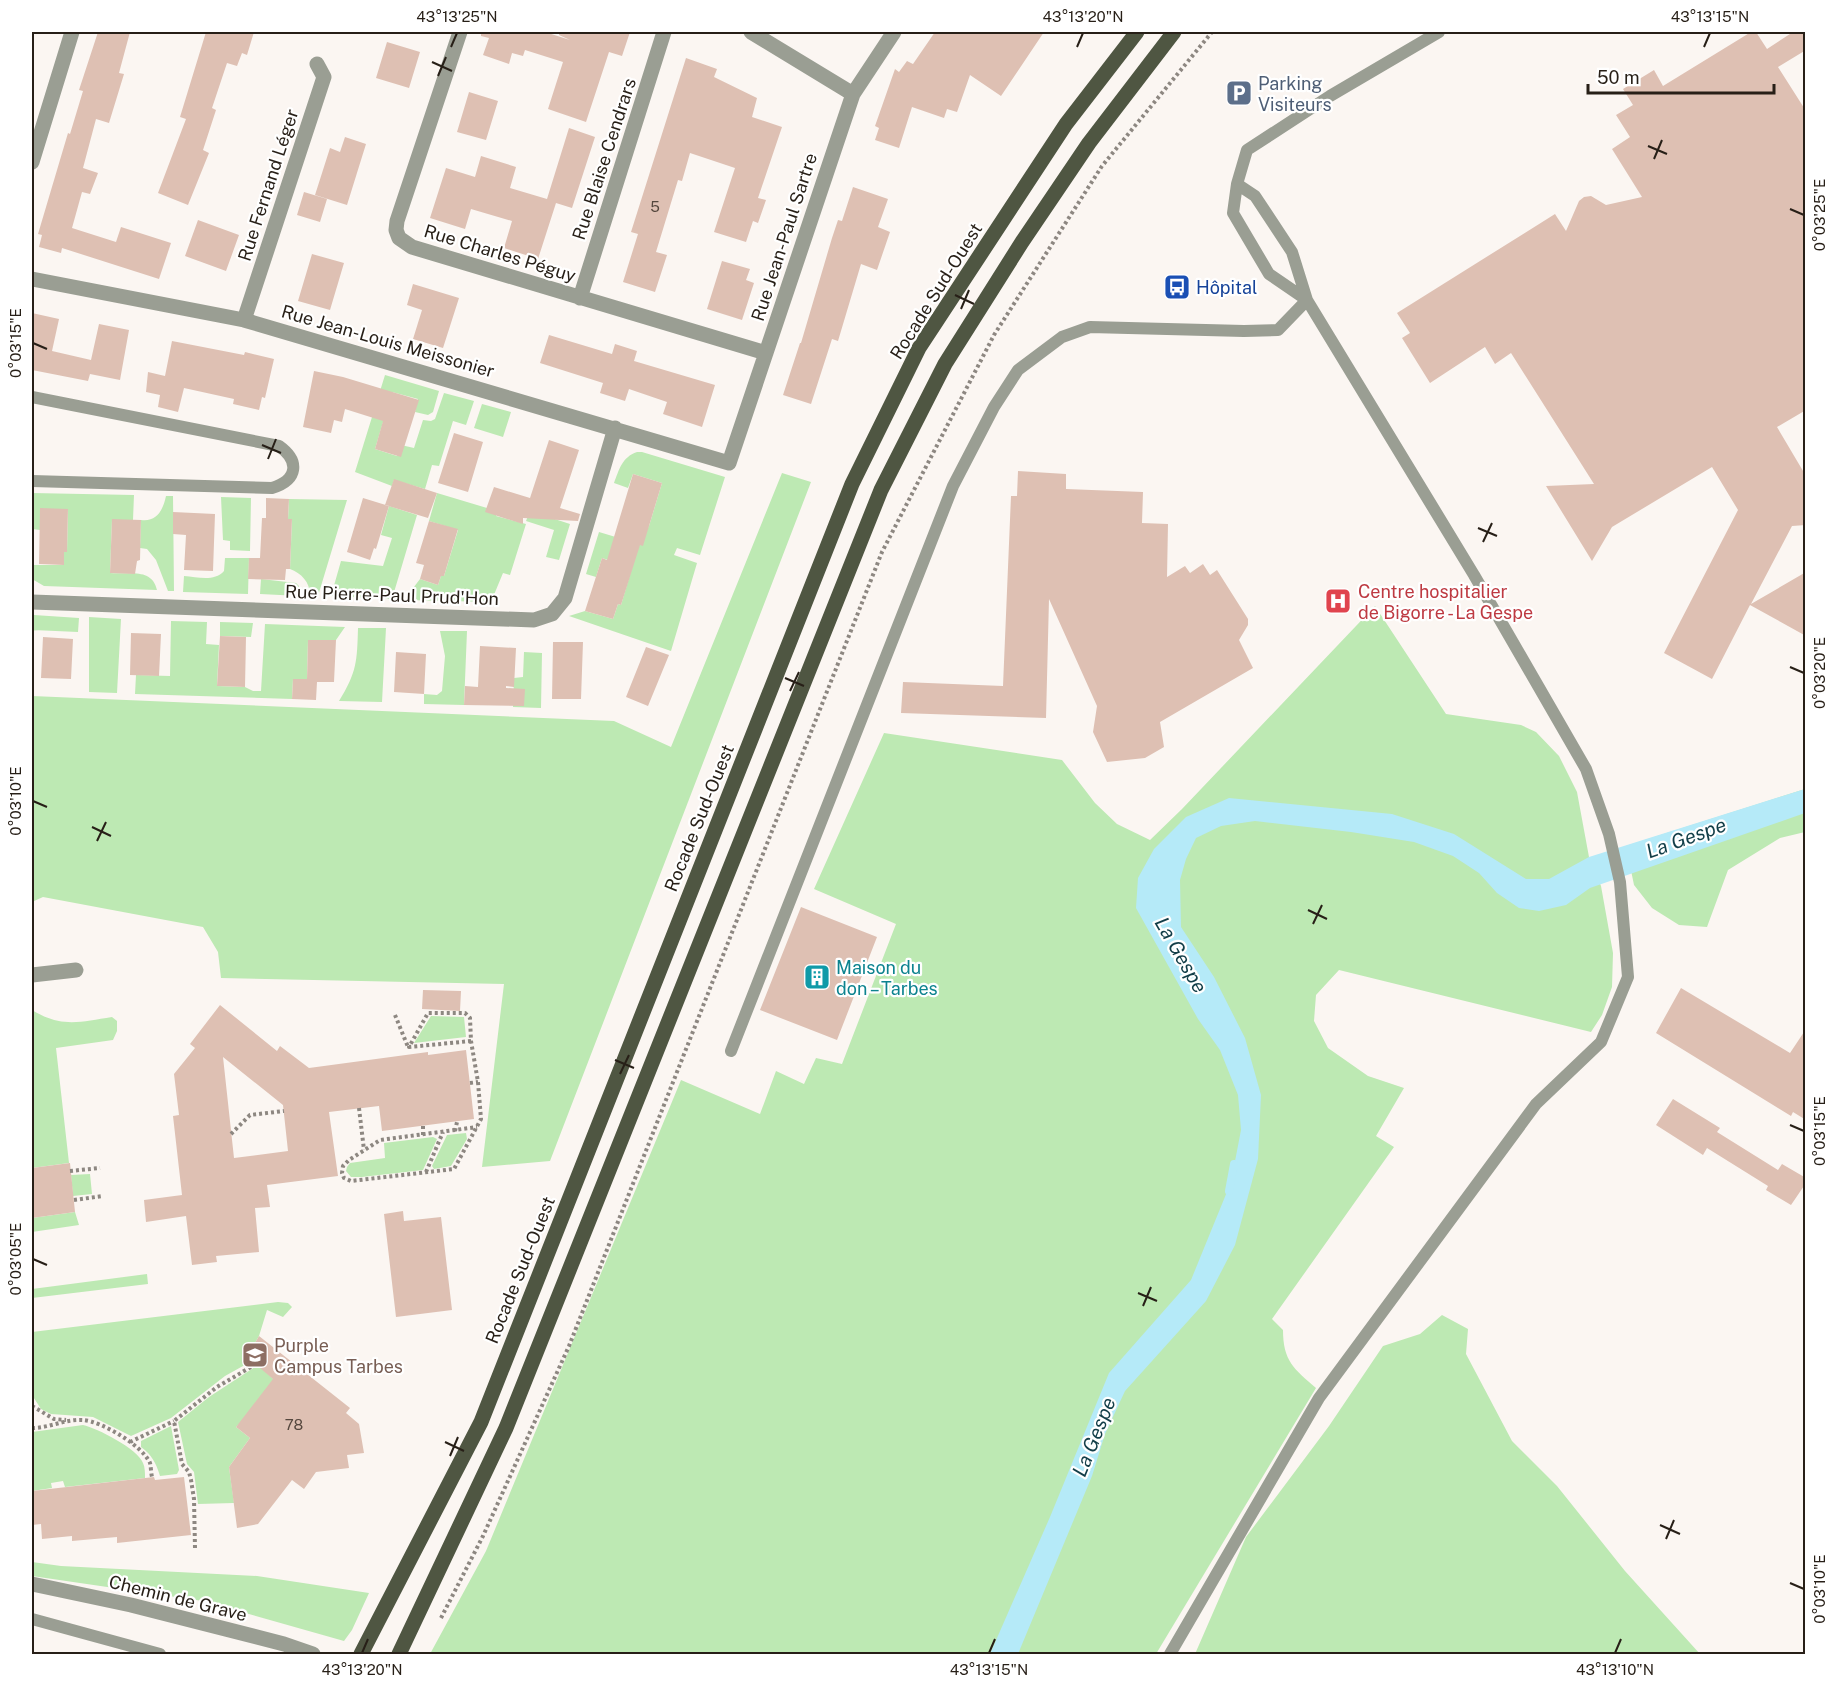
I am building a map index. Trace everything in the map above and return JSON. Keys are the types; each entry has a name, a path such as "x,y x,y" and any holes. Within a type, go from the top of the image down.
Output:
{"main road":[{"name":"Rocade Sud-Ouest","path":"361,1654 480,1422 852,484 919,348 1066,124 1137,32"},
{"path":"399,1654 506,1428 881,490 945,364 1022,242 1089,143 1174,32"}],"street":[{"path":"32,162 72,32"},
{"name":"Rue Charles Péguy","path":"460,32 397,221 399,238 412,247 766,353"},
{"name":"Rue Blaise Cendrars","path":"580,298 664,32"},
{"path":"751,32 853,94"},
{"name":"Rue Jean-Paul Sartre","path":"729,463 853,94 894,32"},
{"name":"Rue Fernand Léger","path":"244,320 324,77 318,64"},
{"name":"Rue Jean-Louis Meissonier","path":"32,279 244,320 729,463"},
{"name":"Rue Pierre-Paul Prud'Hon","path":"32,602 534,620 552,614 565,598 615,428"},
{"path":"32,975 76,970"},
{"name":"Chemin de Grave","path":"32,1584 131,1605 284,1644 313,1654"}],"lane":[{"path":"1307,300 1269,273 1233,213 1237,184 1247,150 1330,96 1439,32"},
{"path":"1170,1654 1319,1398 1536,1104 1601,1042 1628,977 1620,882 1609,834 1586,769 1474,575 1307,300 1292,252 1255,196 1237,184"},
{"path":"731,1051 954,486 994,407 1018,370 1062,338 1090,327 1278,330 1307,300"},
{"path":"32,397 279,446 292,458 294,468 291,476 283,484 272,488 32,481"},
{"path":"32,1619 160,1654"}],"path":[{"path":"440,1619 483,1536 569,1346 882,552 994,335 1102,166 1212,32"},
{"path":"409,1047 428,1014 465,1013 470,1018 481,1119 477,1127 454,1169 351,1181 344,1178 343,1166 380,1140 477,1127"},
{"path":"395,1015 409,1047"},
{"path":"409,1047 471,1041"},
{"path":"470,1083 478,1082"},
{"path":"359,1108 364,1150"},
{"path":"231,1134 250,1115 284,1112"},
{"path":"455,1131 457,1122"},
{"path":"423,1126 423,1135"},
{"path":"426,1172 443,1132"},
{"path":"70,1171 100,1168"},
{"path":"74,1200 103,1196"},
{"path":"130,1442 174,1421 217,1387 256,1364"},
{"path":"32,1406 54,1419 86,1420 130,1442 142,1451 150,1463 152,1477"},
{"path":"32,1428 43,1428 70,1420"},
{"path":"174,1421 182,1464 189,1472 195,1499 195,1548"}],"green space":[{"path":"385,375 439,391 433,412 428,415 415,412 418,399 392,392 375,449 397,456 401,445 414,448 423,420 435,419 444,393 474,401 466,425 453,421 439,466 432,465 425,489 394,480 392,486 355,472"},
{"path":"482,404 511,412 503,437 474,428"},
{"path":"637,452 725,477 700,555 677,548 674,555 697,563 671,651 569,616 585,611 613,619 618,604 621,605 632,568 602,558 596,577 586,574 599,532 639,544 649,526 662,483 633,474 628,488 614,483 624,461"},
{"path":"782,473 811,482 550,1161 482,1167 504,984 221,978 218,952 203,927 43,897 32,902 32,696 614,721 671,747"},
{"path":"32,493 134,495 133,520 112,520 110,573 145,575 154,583 157,590 44,586 32,579 32,565 64,565 64,552 67,551 68,510 40,530 32,529"},
{"path":"437,493 497,511 496,516 526,524 510,575 503,573 491,602 404,600 420,579 438,585 441,576 444,576 458,530 429,521"},
{"path":"166,496 173,496 174,591 168,591 156,560 147,549 140,548 141,520 155,517 163,506"},
{"path":"221,497 251,498 250,551 230,550 230,541 223,540"},
{"path":"289,499 347,500 318,596 310,595 304,579 290,569 292,519 288,519"},
{"path":"389,506 417,515 392,599 331,596 341,561 383,566 392,538 381,535"},
{"path":"530,511 570,524 559,560 546,557 554,530 526,521"},
{"path":"225,558 249,558 248,594 183,592 184,576 216,577 224,571"},
{"path":"261,579 296,583 299,586 300,596 260,594"},
{"path":"1375,606 1446,714 1521,725 1536,732 1559,756 1577,792 1589,857 1601,886 1613,953 1612,987 1602,1015 1591,1032 1339,970 1316,995 1314,1021 1328,1048 1368,1076 1404,1088 1376,1136 1394,1147 1272,1319 1283,1330 1285,1349 1291,1363 1316,1388 1156,1654 430,1654 486,1551 681,1080 760,1114 776,1071 804,1084 816,1058 842,1064 896,924 814,889 884,733 1062,760 1095,803 1117,824 1150,840"},
{"path":"34,615 79,618 78,632 33,630"},
{"path":"89,617 121,619 117,693 89,692"},
{"path":"171,621 207,622 206,644 219,645 217,686 245,687 253,691 261,691 265,624 345,627 336,640 308,640 307,679 293,679 292,699 135,694 136,675 170,676"},
{"path":"220,622 253,623 251,637 220,636"},
{"path":"358,628 386,628 382,702 339,701 355,666"},
{"path":"440,631 467,631 464,705 424,704 424,694 437,695 442,691 445,656"},
{"path":"524,652 542,653 541,708 513,707 514,678 523,677"},
{"path":"1805,789 1805,832 1780,838 1728,870 1707,927 1679,925 1652,908 1634,885 1626,846"},
{"path":"32,1010 42,1016 71,1022 112,1017 117,1021 117,1031 113,1040 56,1048 69,1163 32,1168"},
{"path":"431,1016 464,1017 466,1037 414,1043"},
{"path":"466,1133 467,1139 451,1166 434,1169 432,1166 447,1135"},
{"path":"433,1137 437,1139 423,1170 362,1177 351,1177 346,1171 350,1163 385,1158 384,1143"},
{"path":"90,1174 92,1194 73,1196 71,1175"},
{"path":"75,1212 79,1225 32,1232 32,1218"},
{"path":"147,1274 148,1284 32,1298 32,1289"},
{"path":"278,1302 288,1303 292,1307 283,1317 267,1310 259,1336 247,1357 252,1361 225,1376 171,1418 131,1436 93,1417 51,1414 41,1409 32,1395 32,1332"},
{"path":"1442,1315 1468,1329 1466,1354 1512,1441 1557,1486 1625,1571 1700,1654 1195,1654 1246,1537 1329,1426 1383,1346 1420,1334"},
{"path":"258,1365 279,1384 236,1427 250,1438 229,1467 234,1503 198,1504 194,1472 187,1464 178,1422 209,1397"},
{"path":"83,1425 107,1435 140,1457 145,1468 145,1478 65,1487 63,1481 51,1483 52,1488 32,1491 32,1432"},
{"path":"171,1426 179,1470 177,1474 160,1476 153,1460 141,1447 141,1441"},
{"path":"32,1562 61,1566 257,1576 369,1593 352,1630 344,1641 203,1601 32,1576"}],"water":[{"path":"1805,789 1805,813 1590,888 1566,905 1539,911 1519,908 1497,893 1479,873 1453,856 1414,842 1255,821 1221,826 1196,838 1186,859 1180,880 1181,927 1214,977 1245,1038 1261,1095 1258,1159 1235,1245 1206,1301 1125,1391 1105,1434 1092,1476 1018,1654 990,1654 1050,1517 1109,1373 1191,1280 1231,1182 1241,1130 1238,1095 1220,1050 1198,1019 1136,908 1138,878 1154,849 1186,817 1229,798 1392,814 1454,834 1526,879 1549,879 1589,857"}],"building":[{"path":"98,32 130,32 119,73 124,74 109,123 96,119 83,168 98,173 90,194 82,192 72,228 116,242 121,227 171,243 159,279 62,248 61,253 39,247 42,235 38,234 83,91 79,90"},
{"path":"206,32 254,32 247,55 242,53 237,66 227,63 212,108 216,110 203,150 209,153 188,205 158,193 186,119 180,117"},
{"path":"481,32 545,32 570,40 559,35 559,32 630,32 622,56 609,52 586,122 548,109 563,62 525,50 523,56 512,53 509,64 483,55 489,38 481,36"},
{"path":"935,32 1044,32 1001,96 970,75 957,112 947,109 944,118 912,107 899,148 875,140 879,128 875,126 895,69 899,72 907,61 913,64"},
{"path":"1751,32 1756,32 1767,49 1793,32 1806,32 1806,50 1778,67 1806,111 1806,410 1777,427 1806,476 1806,525 1792,526 1751,604 1806,572 1806,636 1750,605 1712,679 1664,653 1738,510 1712,467 1612,527 1592,561 1546,486 1594,484 1511,353 1495,364 1485,347 1430,383 1402,338 1410,333 1397,313 1555,214 1566,231 1579,201 1584,197 1591,196 1606,205 1642,197 1612,149 1630,137 1616,115 1633,105 1623,89 1654,70 1663,86"},
{"path":"387,42 420,52 409,88 376,78"},
{"path":"686,58 717,69 714,77 757,98 752,117 782,127 758,198 766,200 758,223 753,221 746,242 714,232 735,168 690,153 682,181 678,180 656,252 667,255 655,292 623,282 638,234 631,232"},
{"path":"469,92 498,101 486,140 457,132"},
{"path":"569,128 595,137 572,208 556,203 538,259 504,248 512,221 471,209 465,229 430,218 446,168 475,177 481,156 516,167 510,188 547,199"},
{"path":"345,137 366,144 347,205 315,195 330,148 340,152"},
{"path":"853,187 888,199 878,227 890,232 877,270 861,264 838,341 832,339 811,404 783,395 838,220 842,221"},
{"path":"304,192 327,199 320,222 297,215"},
{"path":"198,220 239,235 226,271 185,256"},
{"path":"312,254 344,263 330,310 298,301"},
{"path":"722,261 750,269 746,280 754,283 742,320 707,309"},
{"path":"413,284 459,298 443,348 413,339 422,310 407,305"},
{"path":"32,313 59,319 52,351 91,360 99,324 129,330 120,380 90,374 88,381 32,370"},
{"path":"549,335 612,354 615,344 637,351 634,361 715,385 702,427 663,414 667,402 629,389 625,401 600,393 603,383 540,363"},
{"path":"172,341 244,355 245,352 274,359 265,398 262,397 259,410 233,404 234,399 184,388 178,412 158,407 160,395 146,392 148,372 165,376"},
{"path":"314,371 343,377 419,400 401,457 375,449 383,421 345,409 342,422 334,420 331,433 303,427"},
{"path":"454,433 483,442 468,492 438,483"},
{"path":"549,440 579,450 560,508 580,514 578,521 523,518 523,524 485,512 494,487 530,498"},
{"path":"1018,471 1066,474 1066,489 1143,492 1142,523 1168,524 1167,577 1185,566 1190,573 1203,564 1210,575 1217,570 1248,619 1248,625 1239,640 1253,668 1160,722 1164,747 1145,758 1107,762 1093,732 1097,706 1049,599 1046,718 901,713 903,682 1003,686 1011,496 1017,496"},
{"path":"633,474 662,483 643,546 640,545 621,605 618,604 613,619 585,611 602,558 607,560"},
{"path":"394,479 437,493 428,518 385,505"},
{"path":"266,498 289,499 288,519 292,519 290,569 286,569 285,580 248,579 249,558 260,558 262,518 266,518"},
{"path":"363,498 389,506 376,549 374,548 370,560 347,552"},
{"path":"40,508 68,509 67,552 64,552 64,565 39,564"},
{"path":"173,512 215,514 213,571 184,570 186,535 173,534"},
{"path":"112,519 141,520 140,560 137,561 135,574 110,573"},
{"path":"429,521 458,529 444,576 441,576 438,585 420,579 424,565 416,563"},
{"path":"131,633 161,634 159,676 130,675"},
{"path":"220,636 246,637 245,687 217,686"},
{"path":"43,637 73,639 71,679 41,678"},
{"path":"308,640 336,640 334,682 317,682 316,700 292,699 293,679 307,679"},
{"path":"553,642 583,642 581,699 552,699"},
{"path":"480,646 516,648 514,687 506,686 506,688 525,689 524,706 464,705 465,686 478,687"},
{"path":"646,647 669,655 648,706 626,697"},
{"path":"396,652 426,654 424,694 394,692"},
{"name":"Maison du don – Tarbes","path":"801,907 877,937 837,1040 760,1010"},
{"path":"1681,988 1790,1053 1806,1029 1806,1120 1793,1112 1791,1116 1656,1033"},
{"path":"423,990 461,991 460,1011 422,1009"},
{"path":"220,1005 277,1051 280,1046 309,1068 428,1052 428,1055 466,1050 474,1119 382,1131 379,1106 329,1112 338,1176 267,1185 270,1207 255,1208 259,1252 216,1256 217,1262 192,1265 186,1216 146,1222 144,1200 182,1195 173,1116 179,1115 174,1074 195,1048 190,1044","holes":["223,1057 283,1105 288,1151 234,1158"]},
{"path":"1673,1099 1720,1128 1717,1132 1778,1170 1782,1164 1806,1178 1806,1183 1791,1205 1766,1190 1768,1186 1707,1148 1703,1155 1656,1125"},
{"path":"70,1163 75,1212 32,1218 32,1168"},
{"path":"403,1211 404,1221 441,1217 452,1310 396,1317 384,1214"},
{"path":"259,1336 350,1408 346,1413 359,1424 364,1453 347,1455 349,1468 316,1472 304,1489 292,1480 258,1524 237,1528 229,1467 250,1438 236,1427 273,1379 247,1357"},
{"path":"154,1477 155,1480 184,1477 191,1535 117,1543 117,1537 72,1541 72,1536 42,1539 41,1524 32,1525 32,1491"}],"waterway":[{"name":"La Gespe","path":"1229,1191 1234,1164"}],"place":[{"name":"Parking Visiteurs","path":"1239,93"},
{"name":"Hôpital","path":"1177,287"},
{"name":"Centre hospitalier de Bigorre - La Gespe","path":"1338,601"},
{"name":"Maison du don – Tarbes","path":"817,977"},
{"name":"Purple Campus Tarbes","path":"255,1355"}]}
